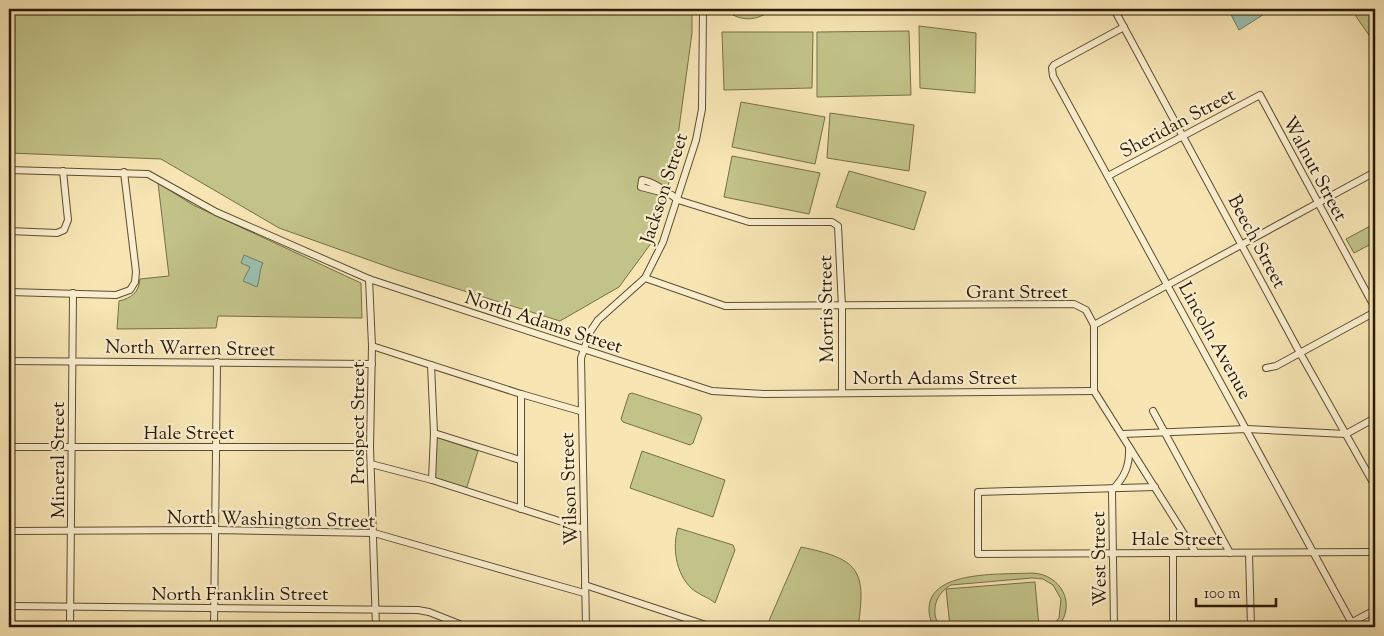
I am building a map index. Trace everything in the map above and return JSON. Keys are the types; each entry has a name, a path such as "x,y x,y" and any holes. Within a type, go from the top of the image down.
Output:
{"street":[{"name":"Jackson Street","path":"584,350 590,332 601,316 645,278 658,254 675,197 696,140 702,109 703,9"},
{"name":"Beech Street","path":"1114,9 1184,134 1300,353 1375,486"},
{"name":"Lincoln Avenue","path":"1124,27 1052,68 1053,76 1169,285 1312,553 1353,625"},
{"name":"Sheridan Street","path":"1108,176 1260,95"},
{"name":"Walnut Street","path":"1260,95 1375,310"},
{"name":"North Adams Street","path":"9,170 124,172 152,176 216,212 369,279 718,392 1094,391"},
{"path":"9,231 57,232 64,230 68,220 63,171"},
{"path":"9,292 121,294 130,290 135,282 124,172"},
{"path":"1196,554 1123,434 1094,391 1094,325 1375,172"},
{"name":"Morris Street","path":"675,197 749,222 832,222 838,226 842,307 842,392"},
{"name":"Grant Street","path":"645,278 725,306 842,307 1074,304 1086,310 1094,325"},
{"name":"Prospect Street","path":"369,279 372,346 370,447 376,627"},
{"name":"Mineral Street","path":"70,627 73,293"},
{"path":"1266,368 1276,366 1375,310"},
{"path":"372,346 580,411"},
{"name":"Wilson Street","path":"584,350 581,358 580,411 586,627"},
{"name":"North Warren Street","path":"9,361 73,360 372,364"},
{"path":"214,627 217,362"},
{"path":"431,364 434,433 432,480"},
{"path":"521,394 521,509"},
{"path":"1153,411 1230,553"},
{"path":"1123,434 1247,429 1346,434 1375,418"},
{"path":"434,433 520,460"},
{"path":"1112,490 1123,478 1128,468 1129,445"},
{"name":"Hale Street","path":"9,447 370,447"},
{"path":"371,464 432,480 584,529"},
{"path":"1112,490 1155,487"},
{"name":"Hale Street","path":"1112,490 1068,489 978,492 978,554 1375,552"},
{"name":"West Street","path":"1112,490 1114,627"},
{"name":"North Washington Street","path":"9,531 215,530 374,533 584,593"},
{"path":"1249,553 1251,627"},
{"path":"1173,627 1174,554"},
{"path":"585,585 712,627"},
{"name":"North Franklin Street","path":"9,606 376,609 429,612 467,627"},
{"path":"1343,627 1353,625 1375,610"}],"green space":[{"path":"9,9 692,9 692,33 674,165 652,242 619,287 560,321 397,270 279,228 161,159 9,153"},
{"path":"725,9 747,12 772,9 761,16 748,19 736,16"},
{"path":"1351,9 1375,9 1375,44"},
{"path":"919,26 976,33 975,93 920,88"},
{"path":"909,31 911,95 817,97 817,32"},
{"path":"722,32 813,32 812,88 724,90"},
{"path":"741,102 825,117 815,164 732,147"},
{"path":"830,113 914,125 909,171 827,158"},
{"path":"732,156 820,173 809,214 724,197"},
{"path":"849,171 926,192 914,230 836,207"},
{"path":"158,183 193,205 361,283 362,318 218,316 216,328 117,329 119,301 134,294 140,279 169,276"},
{"path":"1374,224 1375,242 1354,253 1346,239"},
{"path":"632,393 700,415 702,418 693,443 690,445 623,422 621,419 629,394"},
{"path":"436,437 478,451 466,490 438,480 435,477"},
{"path":"642,451 725,480 713,517 630,488"},
{"path":"678,528 733,545 735,550 715,603 691,588 682,575 677,560 675,544"},
{"path":"801,547 835,556 846,562 854,570 859,579 861,592 858,627 770,627 768,623"},
{"path":"1032,573 1051,579 1058,584 1063,592 1066,600 1066,609 1064,618 1058,627 1051,627 1059,618 1061,599 1053,585 1043,579 1032,578 951,585 938,598 935,615 940,627 933,627 929,608 934,594 945,585 980,575"},
{"path":"1035,582 1039,627 950,627 946,589"}],"shaded area":[{"path":"1228,9 1265,9 1266,13 1239,30"},
{"path":"244,255 263,263 257,287 243,281 250,267 241,263"}]}
